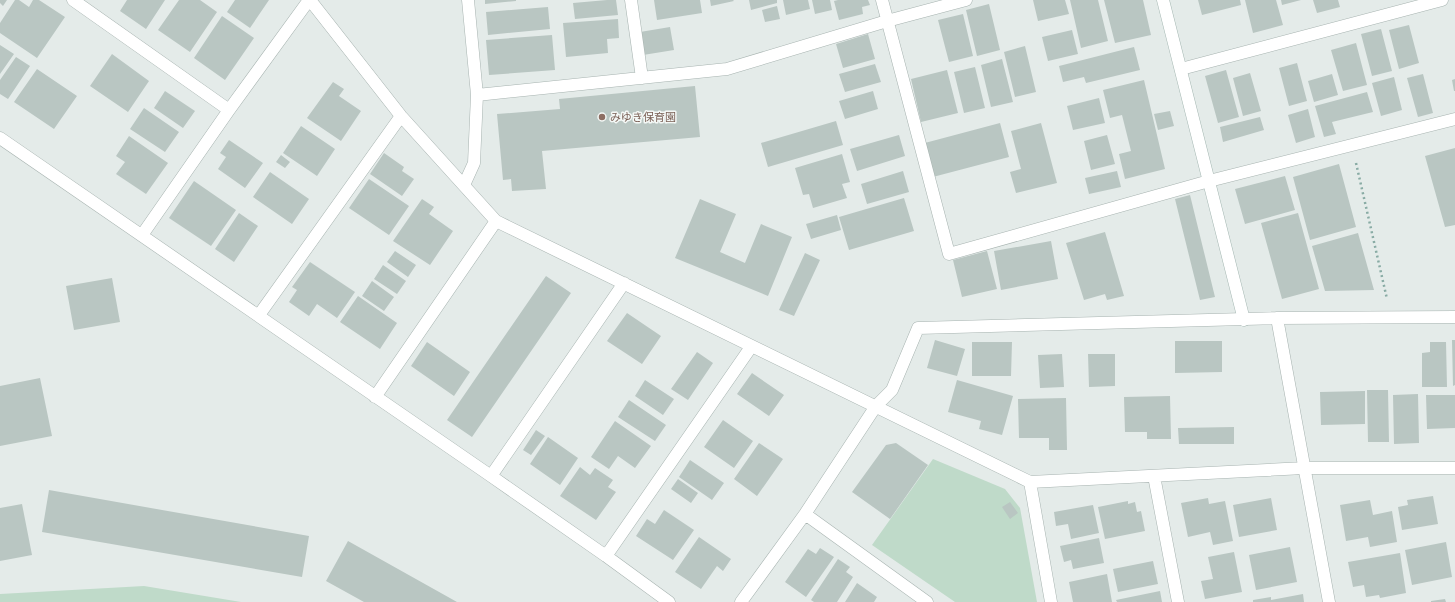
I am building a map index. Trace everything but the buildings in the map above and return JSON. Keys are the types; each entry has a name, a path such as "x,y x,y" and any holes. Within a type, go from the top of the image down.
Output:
{"street":[{"path":"73,0 229,110"},
{"path":"142,235 229,110 309,0 401,116 496,221 751,347 876,406 1030,482 1304,468 1455,468"},
{"path":"464,185 474,163 477,95 468,0"},
{"path":"631,0 642,78"},
{"path":"882,0 949,254 1209,181 1455,119"},
{"path":"477,95 727,69 887,21 966,0"},
{"path":"1163,0 1182,69 1244,320"},
{"path":"1182,69 1442,0"},
{"path":"259,315 401,116"},
{"path":"0,138 259,315 606,556 669,602"},
{"path":"375,397 496,221"},
{"path":"491,476 624,283"},
{"path":"741,602 806,514 876,406 892,390 918,328 1277,318 1455,317"},
{"path":"1277,318 1329,602"},
{"path":"606,556 751,347"},
{"path":"1154,476 1178,602"},
{"path":"1030,482 1051,602"},
{"path":"806,514 927,602"}],"path":[{"path":"1352,145 1392,318"}],"green space":[{"path":"933,459 1005,489 1020,508 1037,602 955,602 872,545"},
{"path":"144,586 241,602 0,602 0,594"}],"place":[{"name":"みゆき保育園","path":"602,117"}]}
